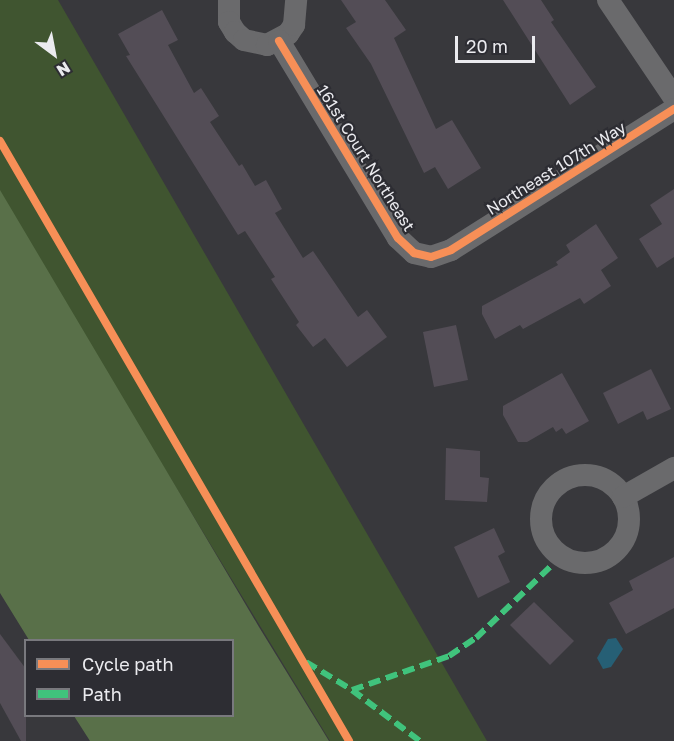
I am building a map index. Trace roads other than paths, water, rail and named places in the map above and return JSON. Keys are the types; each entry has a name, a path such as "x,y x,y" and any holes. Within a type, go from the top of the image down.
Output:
{"street":[{"path":"229,0 229,22 244,40 267,45 279,41 294,25 296,0"},
{"path":"608,0 674,98"},
{"name":"161st Court Northeast","path":"279,41 398,238 414,253 432,257 452,250"},
{"name":"Northeast 107th Way","path":"452,250 674,109"},
{"path":"623,497 674,468"}],"water":[{"path":"616,638 623,649 611,667 603,669 597,658 608,639"}]}
